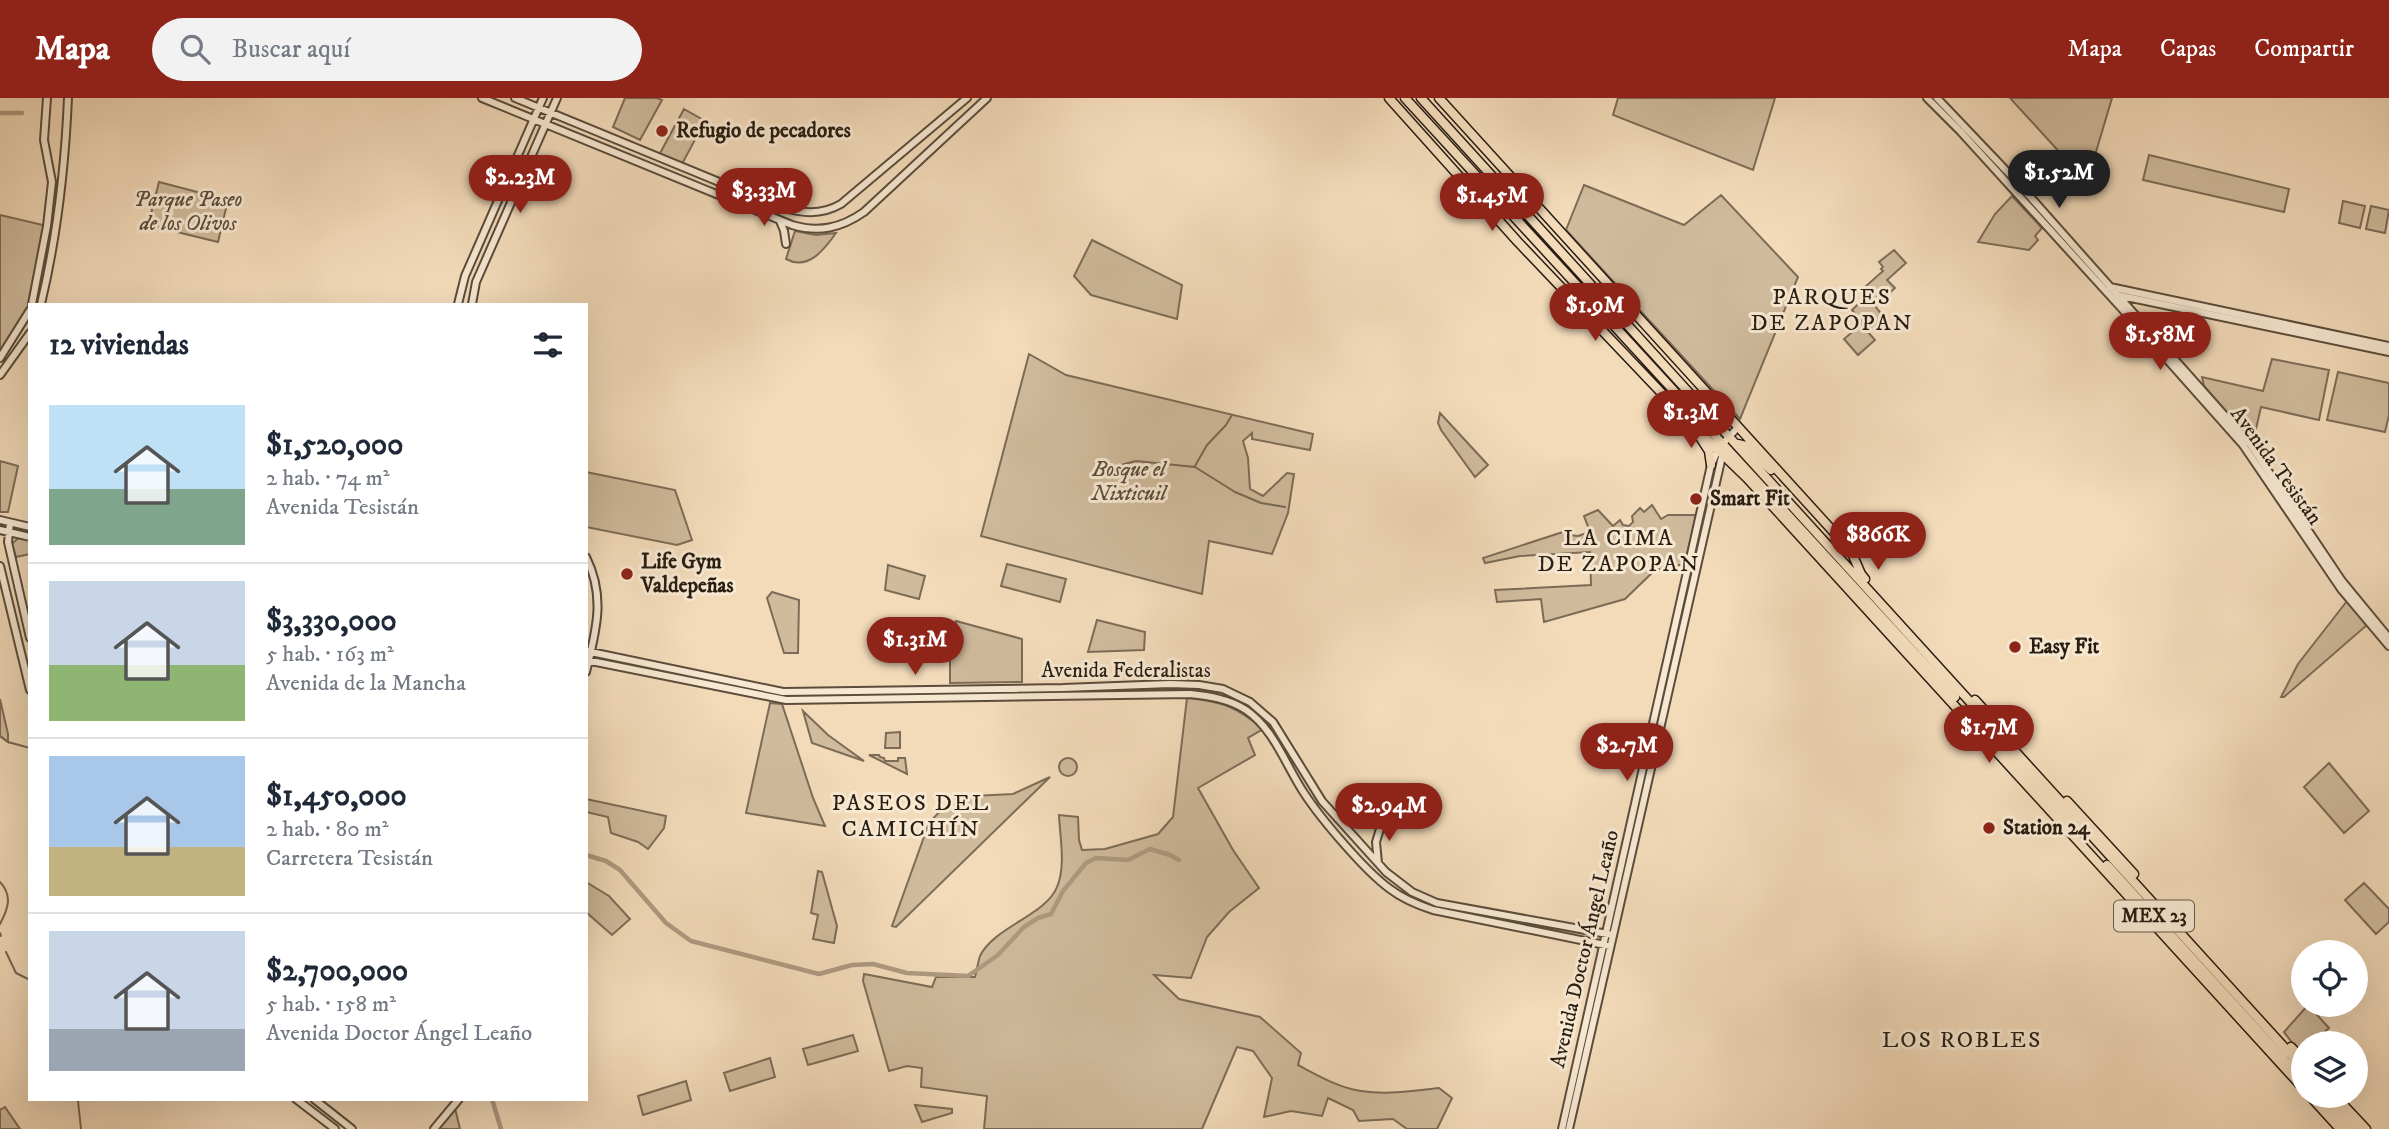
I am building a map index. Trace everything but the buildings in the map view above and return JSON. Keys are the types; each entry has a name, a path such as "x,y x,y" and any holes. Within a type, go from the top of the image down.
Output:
{"main road":[{"path":"1389,98 1693,427 1709,451 1711,465"},
{"name":"MEX 23","path":"1405,98 1722,448 2291,1067"},
{"path":"1439,98 1850,551 1861,574 1925,649 2291,1047"},
{"path":"1399,108 1416,110 1425,100"},
{"name":"MEX 23","path":"1425,100 2291,1055"},
{"path":"1415,127 1433,128"},
{"path":"1487,206 1507,210"},
{"path":"1524,229 1545,269"},
{"path":"1596,290 1609,289 1650,334 1658,338"},
{"path":"1693,427 1722,448"},
{"path":"1732,439 1746,446 1800,495"},
{"path":"2060,816 2083,846 2291,1075"},
{"path":"2080,835 2083,846"},
{"path":"2321,1108 2340,1129"},
{"path":"2329,1108 2348,1129"},
{"path":"2339,1108 2358,1129"},
{"path":"2346,1108 2366,1129"}],"street":[{"path":"32,303 51,198 52,177 44,140 47,98"},
{"path":"41,303 49,270 68,98"},
{"path":"482,98 779,220 813,229 831,228 853,220 987,98"},
{"path":"515,98 780,206 809,213 826,211 849,199 967,98"},
{"path":"458,303 465,276 543,98"},
{"path":"472,303 476,282 557,98"},
{"path":"1927,98 2101,285 2109,290 2374,346 2389,352"},
{"name":"Avenida Tesistán","path":"1937,98 1965,126 2216,410 2250,444 2344,584 2389,638"},
{"path":"894,161 906,173"},
{"path":"51,198 58,201"},
{"path":"779,220 786,244"},
{"name":"Avenida Tesistán","path":"2109,290 2117,295 2244,445 2340,588 2389,646"},
{"path":"2117,295 2374,346 2389,345"},
{"path":"0,358 28,313"},
{"path":"0,375 28,336"},
{"path":"1722,448 1739,428"},
{"name":"Avenida Doctor Ángel Leaño","path":"1569,1129 1609,935 1687,617 1711,465 1722,448"},
{"name":"Avenida Doctor Ángel Leaño","path":"1705,514 1722,448"},
{"path":"0,520 28,527"},
{"path":"10,523 8,542 28,630"},
{"path":"0,530 28,537"},
{"path":"588,561 596,580 599,606 588,660"},
{"path":"0,566 28,682"},
{"path":"588,582 596,580"},
{"path":"10,605 21,602"},
{"name":"Avenida Federalistas","path":"588,651 783,692 1170,684 1223,689 1250,702 1273,722 1334,817 1402,886 1430,900 1609,935"},
{"name":"Avenida Federalistas","path":"588,660 777,700 1190,694 1222,699 1246,710 1263,725 1316,810 1391,890 1433,910 1607,945"},
{"path":"1334,817 1356,823 1379,818 1376,842 1378,864"},
{"name":"Avenida Doctor Ángel Leaño","path":"1562,1129 1607,945"},
{"path":"299,1101 335,1129"},
{"path":"317,1101 352,1129"},
{"path":"435,1129 457,1101"},
{"path":"325,1121 332,1113"}],"green space":[{"path":"625,98 662,100 640,140 613,127"},
{"path":"1618,98 1775,98 1753,170 1613,115"},
{"path":"2010,98 2112,98 2090,172 2073,167"},
{"path":"684,109 705,121 682,164 659,155"},
{"path":"2149,155 2289,189 2284,212 2143,180"},
{"name":"Parque Paseo de los Olivos","path":"159,182 228,200 218,242 148,225"},
{"path":"1584,185 1684,225 1721,195 1798,277 1740,419 1566,230"},
{"path":"2012,196 2042,228 2035,236 2038,240 2029,250 1978,242 1995,214"},
{"path":"2343,201 2365,206 2360,228 2339,223"},
{"path":"2371,206 2389,210 2385,233 2366,229"},
{"path":"0,215 47,226 28,312 0,355"},
{"path":"795,231 816,235 836,233 815,257 808,261 794,262 786,259"},
{"path":"1092,240 1182,285 1177,319 1091,295 1074,276"},
{"path":"1894,250 1906,263 1887,280 1895,288 1875,306 1883,316 1867,331 1875,340 1858,355 1844,339 1863,323 1852,310 1871,292 1866,286 1883,271 1879,262"},
{"name":"Bosque el Nixticuil","path":"1029,354 1066,375 1313,434 1310,450 1252,439 1252,433 1243,441 1248,458 1250,489 1263,496 1287,473 1294,474 1288,513 1272,554 1209,541 1202,594 981,536"},
{"path":"2272,359 2329,370 2319,420 2261,407 2253,442 2204,386 2202,377 2263,391"},
{"path":"2338,372 2389,383 2389,415 2385,432 2327,420"},
{"path":"1440,413 1488,465 1475,477 1441,430 1438,423"},
{"path":"0,461 18,466 8,512 0,512"},
{"path":"588,472 675,490 692,540 677,545 588,527"},
{"name":"LA CIMA DE ZAPOPAN","path":"1652,505 1661,519 1668,515 1696,515 1685,564 1655,570 1625,599 1544,622 1541,599 1497,602 1495,590 1591,585 1590,552 1520,556 1485,563 1483,558 1566,531 1569,535 1578,536 1590,532 1584,516 1598,510 1613,526 1620,520 1623,525 1629,526 1633,522 1632,516 1640,508 1644,512"},
{"path":"18,538 28,540 28,554 16,557 12,544"},
{"path":"1007,564 1066,579 1060,602 1001,586"},
{"path":"888,565 925,576 919,599 885,590"},
{"path":"772,592 799,600 798,653 784,653 767,598"},
{"path":"2347,601 2367,625 2281,697 2298,664"},
{"path":"1097,620 1145,632 1144,650 1088,652"},
{"path":"956,621 1022,639 1022,682 950,683 950,644"},
{"path":"873,633 909,642 909,650 872,649"},
{"path":"1187,698 1228,706 1263,729 1248,738 1255,755 1198,788 1233,850 1259,888 1229,912 1207,937 1191,978 1154,975 1179,999 1260,1017 1301,1053 1298,1065 1336,1084 1381,1093 1439,1088 1452,1098 1437,1129 1407,1129 1393,1119 1359,1121 1353,1110 1328,1098 1322,1116 1291,1111 1264,1117 1272,1078 1253,1051 1237,1047 1202,1129 984,1129 987,1096 921,1087 922,1068 907,1066 889,1071 863,981 864,974 932,987 936,977 975,977 980,956 987,946 1042,906 1057,887 1062,861 1059,815 1078,817 1082,850 1105,849 1158,834 1173,817"},
{"path":"0,699 8,734 8,742 0,736"},
{"path":"770,703 782,704 825,826 746,813"},
{"path":"803,711 828,735 864,761 812,743"},
{"path":"900,732 900,748 885,748 886,733"},
{"path":"869,755 879,755 885,761 905,758 907,774"},
{"path":"1068,758 1074,761 1077,767 1074,773 1068,776 1062,773 1059,767 1062,761"},
{"path":"2329,763 2369,811 2344,833 2304,787"},
{"path":"1050,777 896,927 892,926 929,823 953,797 1013,794"},
{"path":"588,799 666,816 664,828 648,849 638,842 611,833 608,817 588,812"},
{"path":"818,871 822,872 837,926 834,943 813,939 818,915 811,913"},
{"path":"588,883 609,896 630,919 612,935 588,914"},
{"path":"2364,883 2389,909 2389,922 2376,934 2345,900"},
{"path":"2297,1017 2319,1017 2329,1028 2326,1031 2291,1031 2291,1041 2284,1032"},
{"path":"853,1035 858,1051 808,1065 803,1049"},
{"path":"770,1058 775,1077 730,1091 724,1073"},
{"path":"686,1081 691,1100 643,1115 638,1096"},
{"path":"915,1105 952,1109 952,1113 922,1122"},
{"path":"5,1107 20,1129 0,1129 0,1110"},
{"path":"455,1108 460,1129 439,1129"}],"waterway":[{"path":"0,113 22,113"},
{"path":"1195,466 1207,445 1232,415"},
{"path":"1109,468 1136,461 1195,467 1235,492 1261,503 1285,507"},
{"path":"0,736 8,742 28,747"},
{"path":"588,856 606,861 620,870 666,923 691,941 819,974 852,965 873,964 907,973 968,976 998,955 1024,927 1051,914 1063,891 1086,863 1096,858 1128,860 1150,849 1179,860"},
{"path":"0,882 8,897 0,924"},
{"path":"6,952 16,973 28,979"},
{"path":"78,1101 81,1129"},
{"path":"493,1101 501,1129"}],"place":[{"name":"Refugio de pecadores","path":"662,131"},
{"name":"Smart Fit","path":"1696,499"},
{"name":"Life Gym Valdepeñas","path":"627,574"},
{"name":"Easy Fit","path":"2015,647"},
{"name":"Station 24","path":"1989,828"}],"district":[{"name":"PARQUES DE ZAPOPAN","path":"1832,310"},
{"name":"LA CIMA DE ZAPOPAN","path":"1619,551"},
{"name":"PASEOS DEL CAMICHÍN","path":"911,816"},
{"name":"LOS ROBLES","path":"1962,1040"}]}
